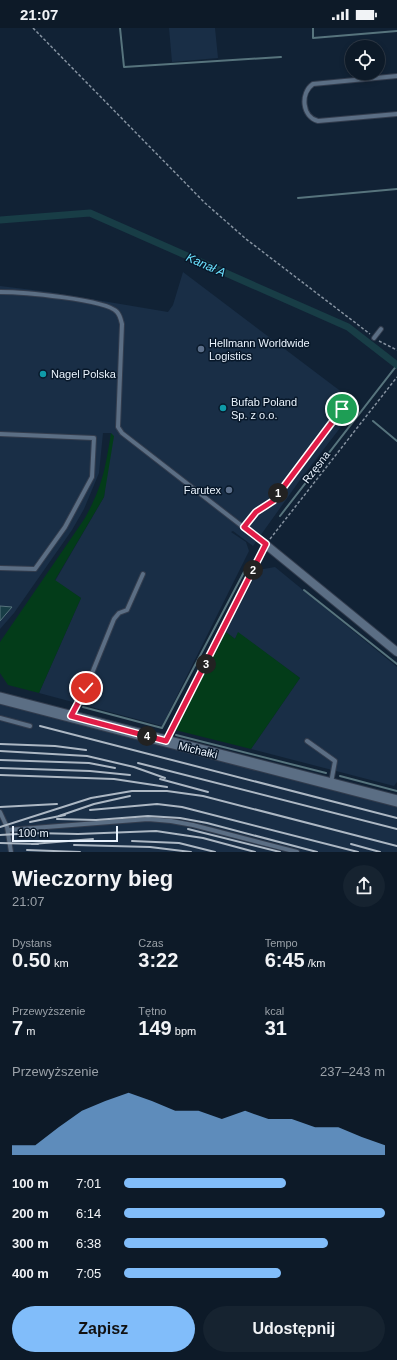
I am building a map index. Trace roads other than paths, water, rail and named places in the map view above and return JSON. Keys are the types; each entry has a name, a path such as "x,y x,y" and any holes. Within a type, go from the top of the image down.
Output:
{"street":[{"path":"266,544 397,652"},
{"name":"Michałki","path":"0,698 397,801"}],"lane":[{"path":"397,76 313,84 306,91 305,97 306,113 309,117 318,121 397,114"},
{"path":"0,292 22,292 105,304 117,312 122,324 118,427 122,433 266,544"},
{"path":"374,338 381,329"},
{"path":"244,527 256,512 273,501 342,409"},
{"path":"0,434 94,438 92,477 65,527 35,569 0,568"},
{"path":"71,716 86,688 114,619 119,613 127,610 143,574"},
{"path":"0,718 30,726"},
{"path":"307,741 335,761 331,784"},
{"path":"0,812 8,830 11,852"},
{"path":"8,830 148,819 171,821 297,852"}],"waterway":[{"path":"120,28 124,67 281,57"},
{"path":"313,28 313,38 397,31"},
{"path":"298,198 397,189"},
{"name":"Kanał A","path":"0,220 90,213 348,327 397,365"},
{"path":"280,516 397,365"},
{"path":"373,421 397,441"},
{"path":"83,707 162,728 244,572"},
{"path":"304,590 397,664"},
{"path":"176,735 326,773"},
{"path":"340,776 397,791"}],"railway":[{"path":"40,726 397,818"},
{"path":"0,744 55,746 86,750"},
{"path":"0,751 87,756 134,767 165,778"},
{"path":"0,760 89,763 115,768"},
{"path":"138,763 397,829"},
{"path":"0,768 90,771 130,775"},
{"path":"0,775 114,779 167,787"},
{"path":"160,779 208,792"},
{"path":"0,827 91,798 132,791 167,791 203,796 397,846"},
{"path":"59,816 94,804 130,796"},
{"path":"0,807 57,804"},
{"path":"90,810 157,804 182,807 358,852"},
{"path":"30,822 65,815"},
{"path":"57,819 96,820 148,816 180,818 207,823 317,852"},
{"path":"188,829 280,852"},
{"path":"0,835 156,831 203,838 255,852"},
{"path":"32,844 93,839"},
{"path":"132,841 179,843 215,852"},
{"path":"0,843 38,844"},
{"path":"351,844 380,852"},
{"path":"74,845 150,847 191,852"},
{"path":"27,850 80,852"}],"place":[{"name":"Hellmann Worldwide Logistics","path":"201,349"},
{"name":"Nagel Polska","path":"43,374"},
{"name":"Bufab Poland Sp. z o.o.","path":"223,408"},
{"name":"Farutex","path":"229,490"}]}
